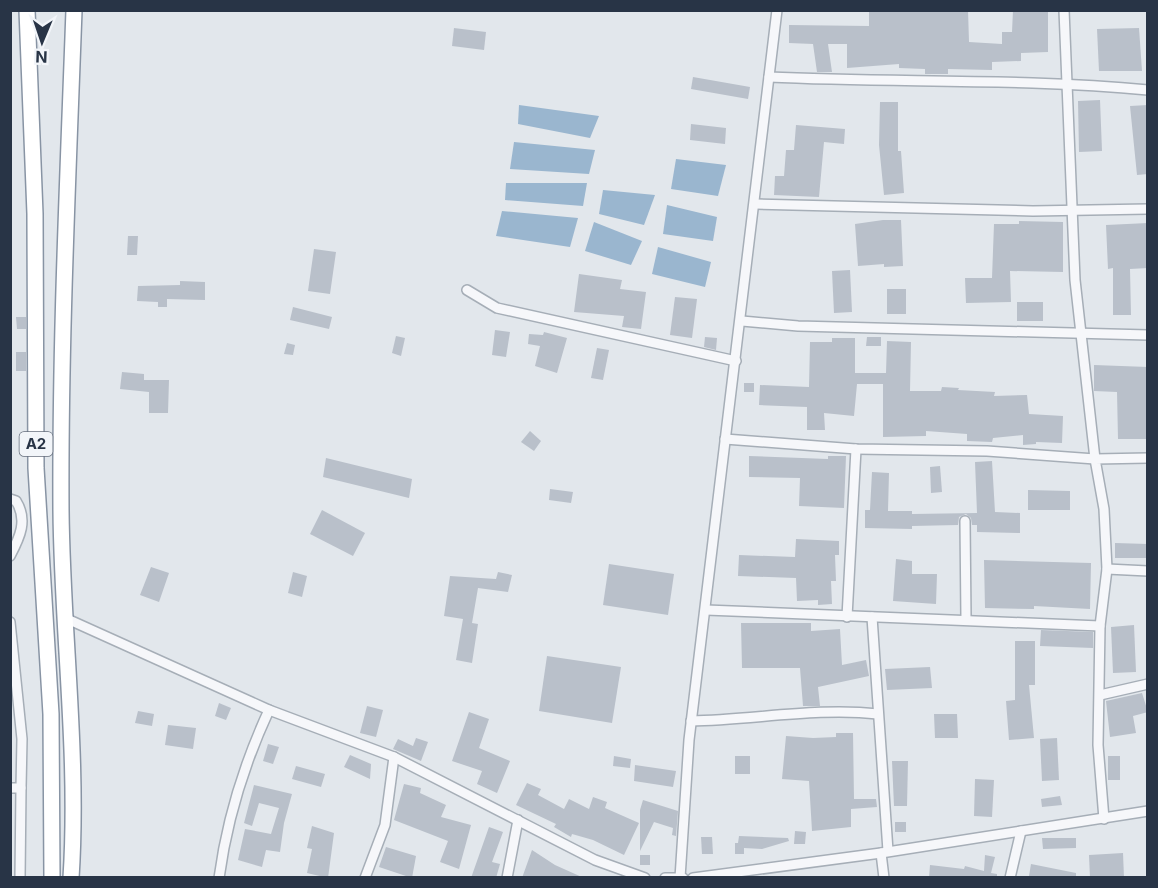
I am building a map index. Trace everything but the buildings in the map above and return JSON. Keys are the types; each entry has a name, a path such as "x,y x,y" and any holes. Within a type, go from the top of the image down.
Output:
{"highway":[{"name":"A2","path":"27,10 35,214 36,468 51,714 52,878"},
{"name":"A2","path":"71,878 73,803 61,508 62,322 74,10"}],"street":[{"path":"664,878 681,877 692,721 725,439 756,204 777,10"},
{"path":"1064,10 1079,332 1095,459 1104,509 1107,569 1100,626 1098,745 1104,819"},
{"path":"769,76 854,81 967,80 1068,83 1148,90"},
{"path":"756,204 1073,210 1148,209"},
{"path":"467,291 497,308 736,361"},
{"path":"742,321 798,326 1148,335"},
{"path":"725,439 856,449 987,451 1095,459 1148,458"},
{"path":"847,617 856,449"},
{"path":"10,499 16,501 22,510 22,528 10,556"},
{"path":"965,521 966,620"},
{"path":"1107,569 1148,571"},
{"path":"706,610 1100,626"},
{"path":"872,617 884,878"},
{"path":"65,618 269,710 394,757 595,860 645,878"},
{"path":"10,622 22,739 20,878"},
{"path":"1100,695 1148,684"},
{"path":"219,878 225,835 250,752 269,710"},
{"path":"692,721 741,721 848,711 878,714"},
{"path":"365,878 385,825 394,757"},
{"path":"10,788 21,788"},
{"path":"693,878 884,852 1148,811"},
{"path":"507,878 518,820"},
{"path":"1010,878 1021,831"}],"water":[{"path":"519,105 599,116 590,138 518,124"},
{"path":"514,142 595,150 589,174 510,169"},
{"path":"676,159 726,165 718,196 671,189"},
{"path":"506,183 587,183 583,206 505,200"},
{"path":"603,190 655,195 644,225 599,214"},
{"path":"667,205 717,217 713,241 663,234"},
{"path":"502,211 578,218 570,247 496,236"},
{"path":"594,222 642,241 631,265 585,251"},
{"path":"658,247 711,262 705,287 652,274"}]}
